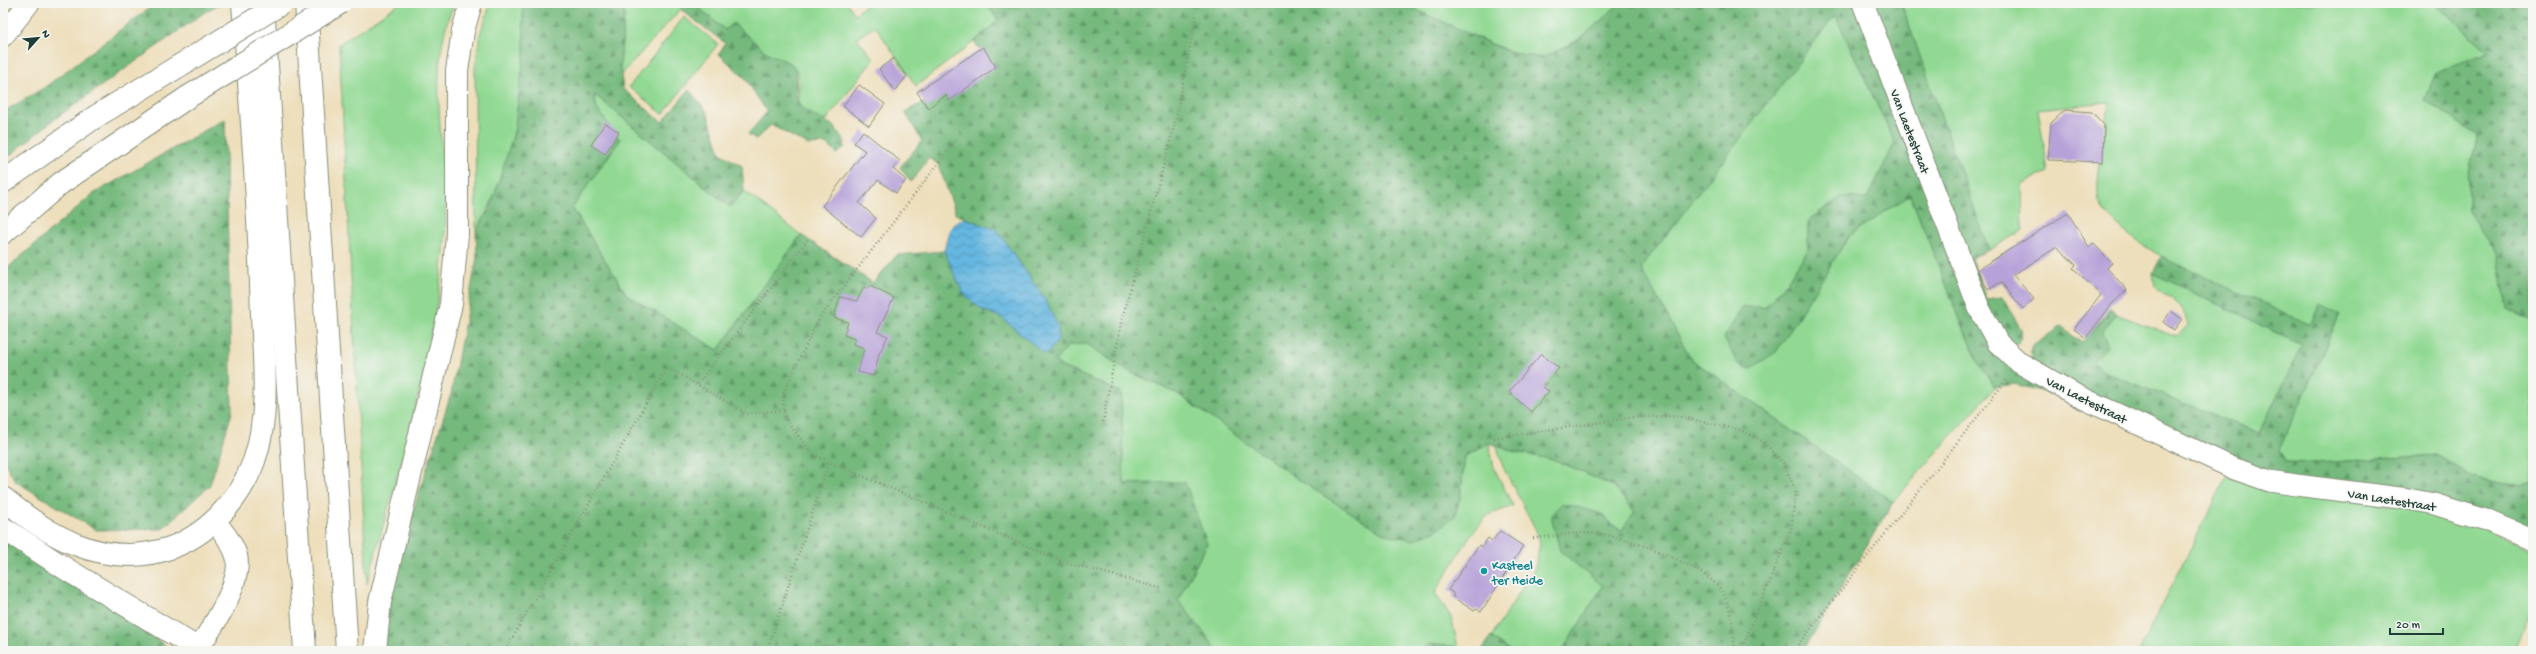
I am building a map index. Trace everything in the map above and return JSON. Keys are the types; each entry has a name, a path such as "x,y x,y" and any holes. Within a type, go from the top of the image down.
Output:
{"highway":[{"path":"3,498 29,520 62,539 90,551 116,555 143,556 166,550 189,540 215,521 234,498 254,461 262,424 264,377 260,252 243,3"},
{"path":"263,3 305,651"},
{"path":"3,182 95,117 282,3"},
{"path":"306,3 347,651"},
{"path":"3,233 61,183 188,97 340,3"},
{"path":"375,651 380,602 451,304 457,234 457,71 463,31 471,3"},
{"path":"3,528 66,570 200,650"}],"street":[{"path":"3,36 29,3"},
{"name":"Van Laetestraat","path":"1863,3 1979,308 1998,342 2020,363 2076,395 2235,469 2270,481 2408,499 2434,504 2480,518 2533,540"},
{"path":"200,650 237,574 236,557 229,539 215,521"}],"path":[{"path":"1103,422 1121,323 1176,119 1196,15"},
{"path":"957,139 818,319 783,393 784,410 788,422 813,454 829,462 1065,562 1163,589"},
{"path":"698,384 808,238"},
{"path":"1793,651 2020,363"},
{"path":"505,651 667,367 747,414 784,410"},
{"path":"1494,438 1635,417 1676,416 1741,430 1764,442 1783,464 1796,491 1791,529 1741,651"},
{"path":"767,651 829,462"},
{"path":"1533,538 1591,533 1613,536 1670,556 1687,565 1712,579 1721,590 1732,617 1735,651"}],"green space":[{"path":"156,3 220,4 205,12 52,121 3,161 3,112 45,87"},
{"path":"400,3 454,3 444,33 440,63 440,126 446,221 444,252 438,294 422,378 367,584 339,44"},
{"path":"491,3 523,3 524,55 520,100 516,123 504,169 487,212 476,231 475,68 480,34"},
{"path":"523,3 625,3 620,67 623,89 662,122 689,90 707,112 720,153 742,166 744,191 730,207 594,94 597,109 620,140 572,208 627,295 718,350 801,235 873,283 897,255 944,251 963,293 982,310 1002,318 1046,355 1027,274 1014,253 981,224 956,214 938,164 929,158 911,182 900,167 922,141 905,112 995,66 974,42 998,20 986,3 1402,3 1509,52 1543,58 1582,38 1620,3 1901,3 1989,250 1971,258 1986,299 2002,297 2022,331 2019,343 1996,352 2013,371 2051,394 2015,384 1995,387 1976,359 1910,195 1849,236 1776,352 1750,369 1738,364 1724,338 1742,307 1765,307 1787,282 1808,250 1808,220 1842,197 1867,199 1895,143 1835,15 1641,268 1691,359 1893,502 1803,651 1562,651 1603,586 1560,551 1551,515 1562,503 1599,513 1621,531 1635,511 1613,486 1555,460 1515,452 1489,443 1465,456 1460,498 1455,516 1438,529 1414,540 1385,534 1299,480 1178,394 1126,370 1087,344 1069,345 1055,361 1062,367 1121,392 1124,484 1185,482 1207,544 1178,600 1218,651 381,651 393,573 451,394 477,258 476,231 490,209 514,133 524,55"},
{"path":"625,3 686,3 621,75 620,67"},
{"path":"686,3 693,3 725,30 733,23 766,52 792,64 796,71 797,100 802,109 834,126 845,142 844,148 837,154 827,144 808,145 771,125 756,139 748,134 767,112 745,78 719,54 725,43 680,9"},
{"path":"693,3 847,3 855,14 868,3 986,3 998,20 974,42 916,86 875,26 857,38 874,59 825,122 811,116 799,105 799,79 796,70 792,65 766,52 733,23 725,30"},
{"path":"1402,3 1620,3 1575,42 1543,57 1532,57 1515,53 1495,45 1452,27"},
{"path":"1901,3 2435,3 2489,52 2436,72 2425,100 2478,136 2468,175 2468,211 2498,256 2507,309 2533,322 2533,482 2522,485 2505,484 2471,477 2437,455 2318,463 2285,462 2279,450 2340,314 2310,325 2228,290 2164,258 2136,240 2114,222 2100,204 2098,196 2099,170 2109,102 2038,109 2048,172 2022,184 2023,230 1989,250"},
{"path":"2435,3 2533,3 2533,322 2507,309 2498,256 2468,211 2468,175 2478,136 2425,100 2436,72 2489,52"},
{"path":"1835,14 1895,143 1867,199 1842,197 1808,220 1808,250 1787,282 1765,307 1776,352 1849,236 1910,195 1976,359 1995,387 1893,502 1691,359 1641,268"},
{"path":"684,17 718,44 663,114 629,87"},
{"path":"594,94 730,207 744,191 801,235 718,350 627,295 572,208 620,140 597,109"},
{"path":"225,119 232,412 210,485 162,529 96,530 15,481 3,459 3,272 93,194"},
{"path":"2161,257 2310,325 2320,304 2340,314 2279,450 2285,462 2318,463 2437,455 2471,477 2505,484 2522,485 2533,482 2533,534 2275,476 2072,386 2031,360 2031,347 2061,327 2082,343 2110,309 2116,314 2102,332 2108,346 2093,361 2103,371 2259,433 2302,345 2153,273"},
{"path":"2153,273 2302,345 2259,433 2141,388 2103,371 2093,361 2108,346 2102,332 2116,314 2177,337 2188,325 2183,312 2176,302 2155,287"},
{"path":"1087,344 1126,370 1178,394 1299,480 1385,533 1414,540 1438,529 1460,498 1465,456 1489,443 1494,468 1513,506 1488,515 1470,536 1435,593 1451,617 1458,647 1429,644 1421,651 1218,651 1178,600 1207,544 1124,484 1121,392 1062,367 1054,361 1069,345"},
{"path":"1497,446 1515,452 1555,460 1613,486 1635,512 1621,531 1599,513 1551,515 1560,551 1603,586 1562,651 1510,651 1491,637 1535,568 1540,543 1536,530 1503,467"},
{"path":"2227,476 2272,493 2408,506 2457,517 2531,548 2533,552 2533,609 2514,651 2139,651"},
{"path":"3,531 173,651 3,651"},
{"path":"1491,637 1510,651 1481,651"},
{"path":"1429,644 1458,647 1465,651 1421,651"}],"water":[{"path":"964,218 997,230 1046,301 1058,326 1058,340 1046,355 1002,318 982,310 963,293 944,251 949,231 953,225"}],"building":[{"path":"983,47 996,67 949,101 946,95 928,108 917,92"},
{"path":"894,58 907,76 895,91 879,69"},
{"path":"859,85 885,104 869,126 843,106"},
{"path":"2065,110 2092,112 2104,125 2103,162 2048,160 2051,123"},
{"path":"605,123 619,132 605,154 591,145"},
{"path":"863,131 900,161 893,169 906,180 896,193 878,180 859,203 876,218 861,237 822,206 865,151 854,143"},
{"path":"2068,213 2089,247 2093,243 2112,263 2107,268 2127,290 2111,305 2086,338 2074,329 2101,295 2073,268 2076,265 2057,247 2013,275 2034,299 2023,309 2001,282 1988,290 1977,270"},
{"path":"870,286 894,298 877,332 888,336 879,354 874,376 858,372 864,348 853,344 855,339 844,335 848,322 834,318 840,297 857,301 864,287 867,289"},
{"path":"2171,311 2182,319 2174,330 2163,322"},
{"path":"1541,354 1559,368 1543,387 1549,391 1531,412 1509,392"},
{"name":"Kasteel ter Heide","path":"1500,531 1523,546 1481,612 1477,609 1474,611 1453,597 1453,593 1448,590 1479,545 1482,547 1488,538 1492,541"}],"place":[{"name":"Kasteel ter Heide","path":"1484,571"}]}
